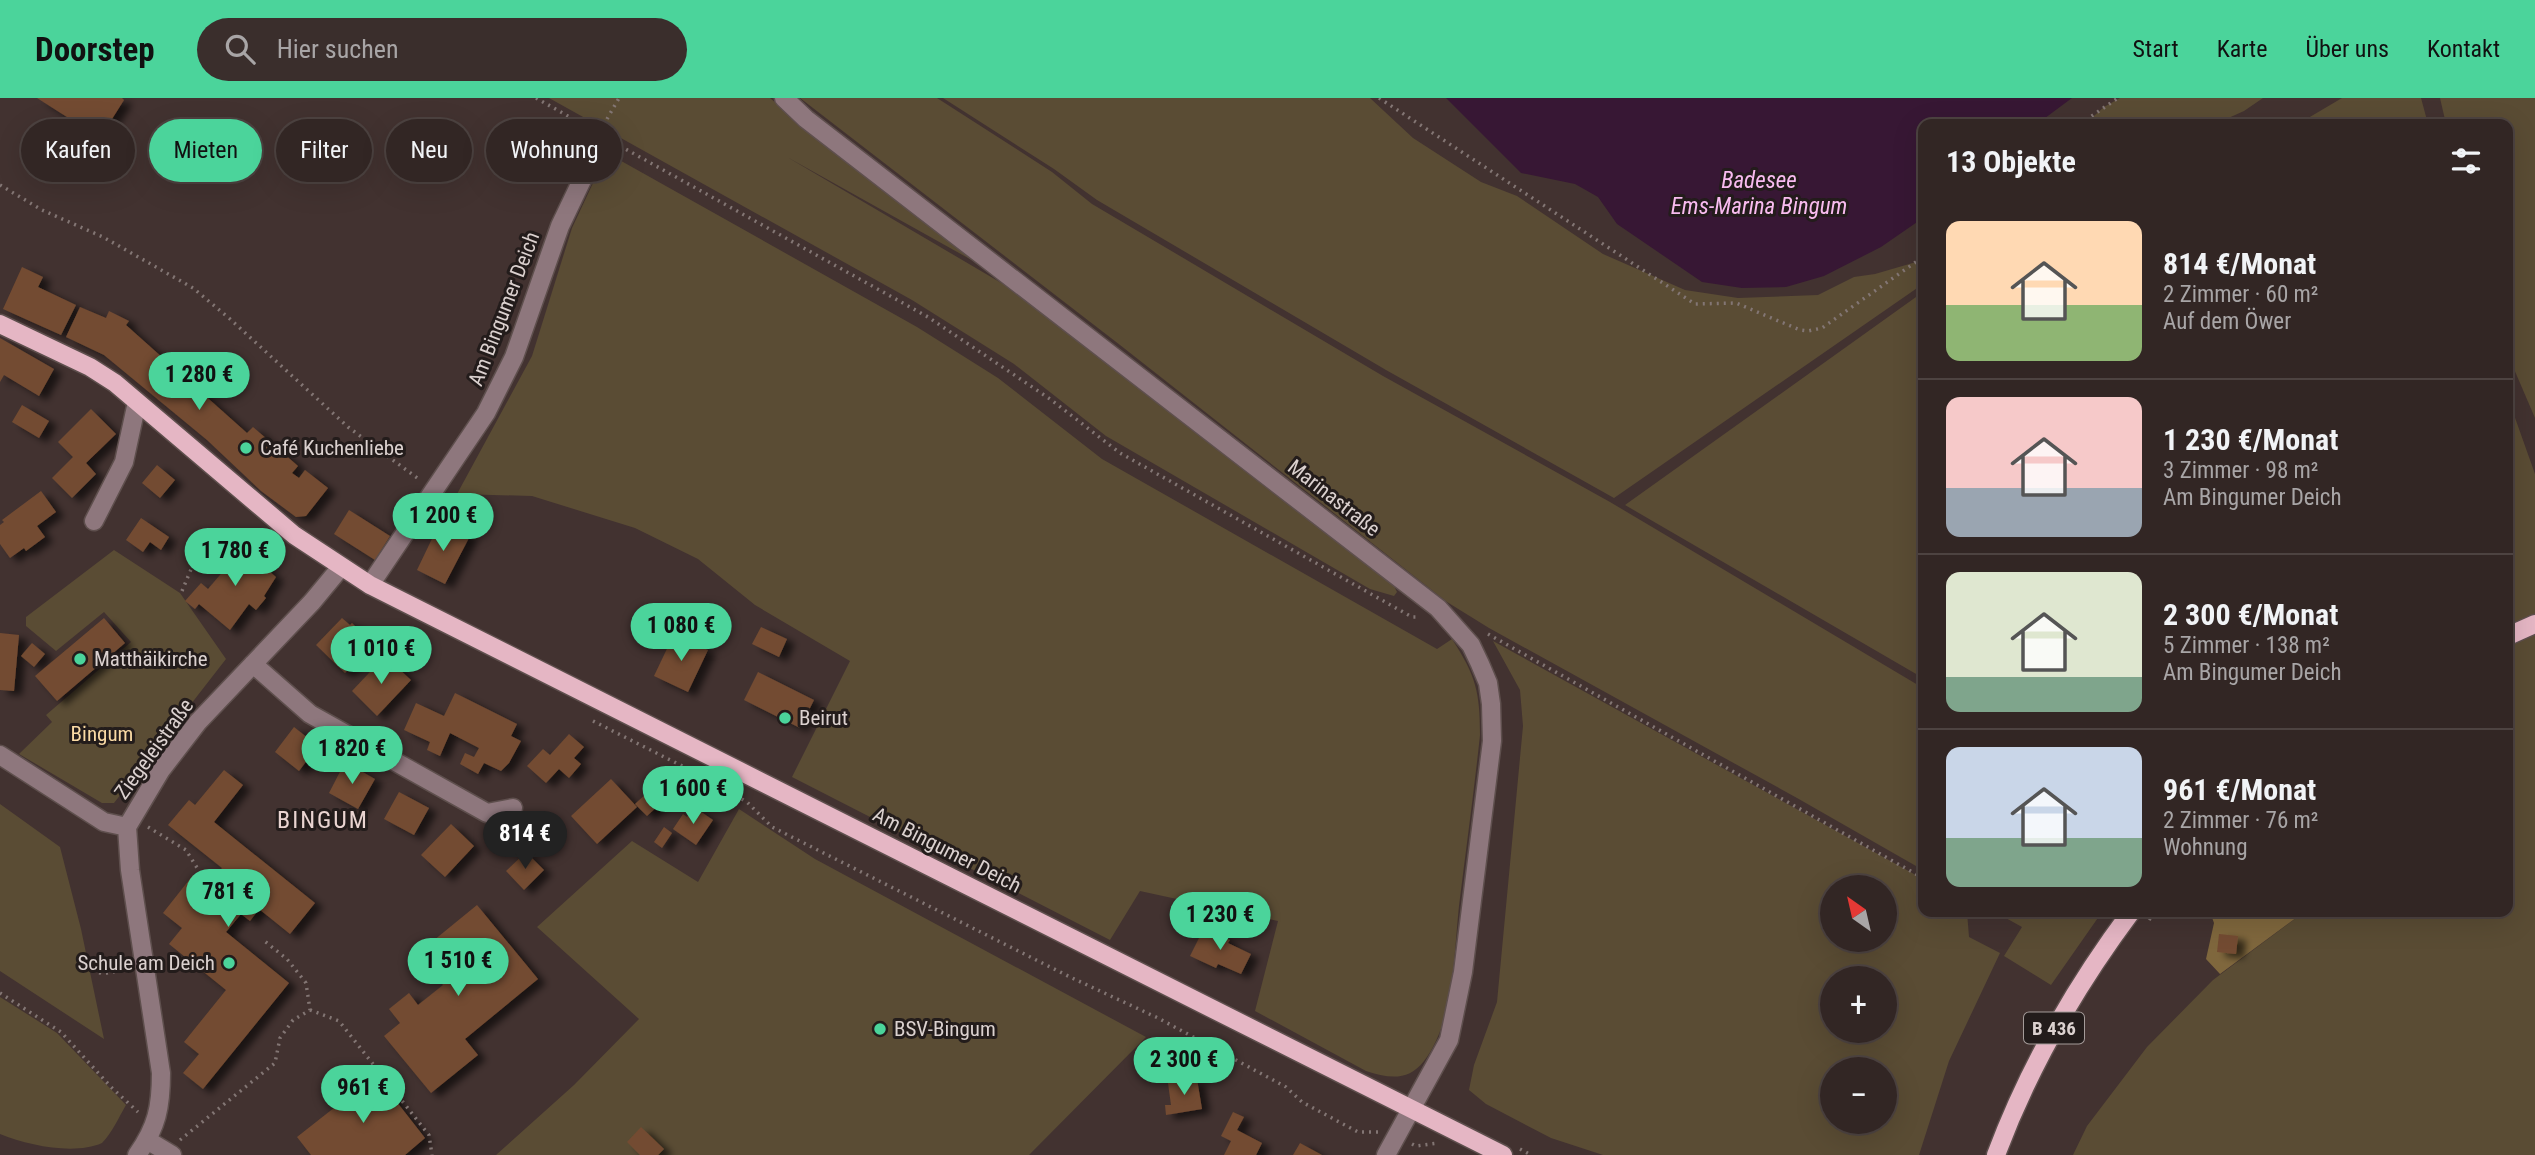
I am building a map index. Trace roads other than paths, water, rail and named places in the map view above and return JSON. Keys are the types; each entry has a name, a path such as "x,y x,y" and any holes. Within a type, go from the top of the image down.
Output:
{"main road":[{"name":"Am Bingumer Deich","path":"0,324 90,367 137,402 294,535 370,585 1503,1155"},
{"path":"2513,634 2535,624"},
{"name":"B 436","path":"1997,1155 2037,1059 2072,998 2128,917"}],"street":[{"name":"Marinastraße","path":"784,98 806,119 1438,608 1471,645 1489,693 1492,741 1461,986 1448,1040 1386,1155"},
{"name":"Am Bingumer Deich","path":"370,585 486,413 514,357 560,226 580,182"},
{"path":"94,521 124,462 137,402"},
{"name":"Ziegeleistraße","path":"170,1153 142,1147 156,1122 161,1096 161,1073 130,870 127,827 174,752 198,722 341,567"},
{"path":"253,664 310,713 487,813 513,808"},
{"path":"0,755 104,822 127,827"}],"water":[{"name":"Badesee Ems-Marina Bingum","path":"1446,98 2072,98 2044,119 1918,119 1918,221 1881,247 1824,276 1786,287 1742,288 1702,282 1617,224 1598,197 1575,184 1521,173"}],"place":[{"name":"Café Kuchenliebe","path":"246,448"},
{"name":"Matthäikirche","path":"80,659"},
{"name":"Beirut","path":"785,718"},
{"name":"Schule am Deich","path":"229,963"},
{"name":"BSV-Bingum","path":"880,1029"}],"district":[{"name":"BINGUM","path":"323,820"}],"park label":[{"name":"Bingum","path":"102,734"}]}
